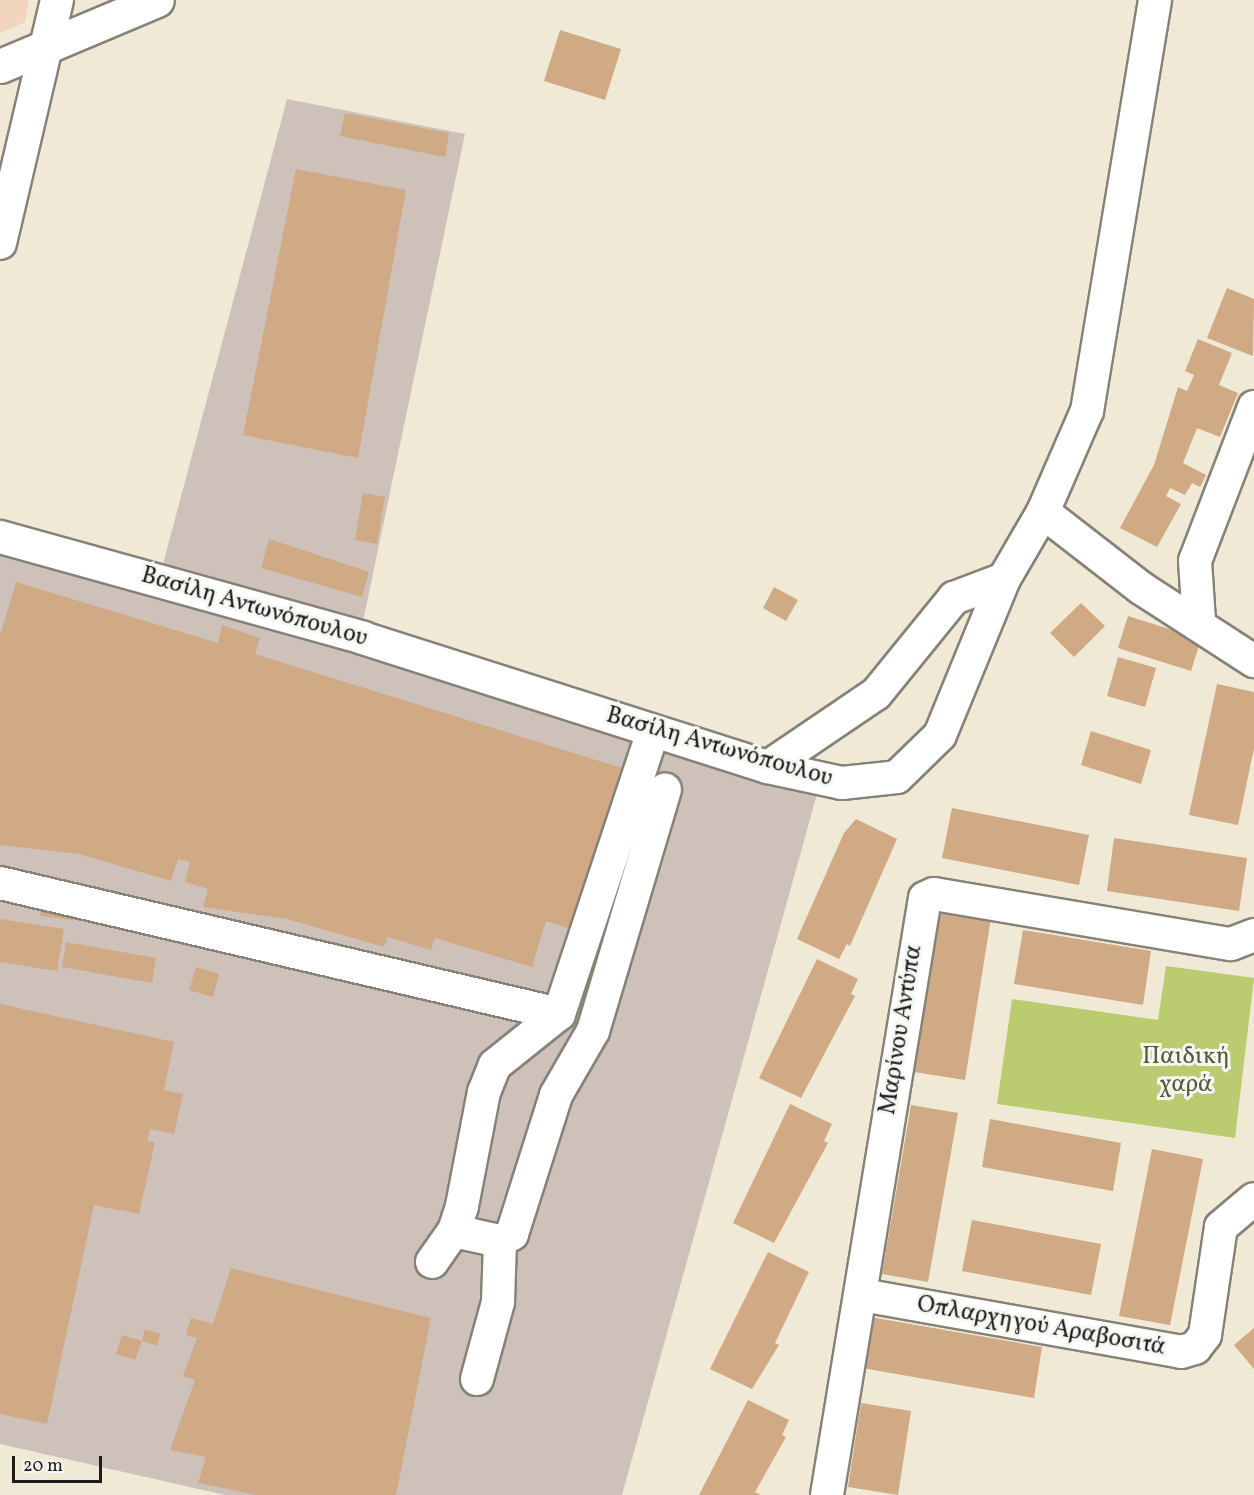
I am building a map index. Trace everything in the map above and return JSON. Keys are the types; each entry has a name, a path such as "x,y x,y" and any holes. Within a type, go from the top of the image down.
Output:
{"main road":[{"path":"0,66 156,0"}],"street":[{"path":"0,243 49,46 57,0"},
{"name":"Βασίλη Αντωνόπουλου","path":"0,537 363,638 768,767 814,779 866,782 897,777 921,759 940,735 1004,579 1043,512 1087,411 1155,0"},
{"path":"1199,621 1195,561 1254,407"},
{"path":"1043,512 1141,588 1199,621 1254,661"},
{"path":"768,767 876,694 954,598 1004,579"},
{"path":"432,1262 454,1231 495,1065 559,1014 653,732"},
{"path":"454,1231 500,1241 513,1234 556,1095 593,1031 665,790"},
{"path":"0,883 559,1014"},
{"name":"Μαρίνου Αντύπα","path":"827,1495 862,1295 925,898 934,894 1231,944 1254,935"},
{"name":"Οπλαρχηγού Αραβοσιτά","path":"862,1295 1181,1352 1195,1348 1205,1335 1221,1227 1254,1199"},
{"path":"477,1379 498,1302 500,1241"}],"shaded area":[{"path":"0,0 29,0 25,22 0,33"},
{"path":"287,99 465,134 357,650 817,794 622,1495 225,1495 0,1444 0,551 155,594"}],"green space":[{"name":"Παιδική χαρά","path":"1166,966 1254,978 1235,1138 997,1104 1012,999 1158,1020"}],"building":[{"path":"560,30 621,49 605,100 544,81"},
{"path":"345,113 449,133 445,157 340,136"},
{"path":"296,169 406,190 358,458 243,435"},
{"path":"1227,288 1254,299 1253,356 1207,338"},
{"path":"1198,339 1232,353 1219,385 1238,393 1220,437 1197,428 1183,463 1206,475 1200,487 1192,483 1185,495 1170,488 1166,496 1181,504 1157,547 1120,528 1154,465 1178,387 1187,391 1194,375 1185,371"},
{"path":"363,493 385,497 377,544 355,540"},
{"path":"269,539 369,572 362,597 261,568"},
{"path":"16,582 218,643 222,625 260,638 255,654 625,769 576,931 546,921 532,967 435,938 431,950 388,937 384,947 287,919 203,907 208,889 185,882 190,862 178,859 171,881 79,854 0,845 0,636"},
{"path":"774,587 798,600 786,621 763,608"},
{"path":"1081,603 1105,626 1074,657 1050,633"},
{"path":"1128,616 1201,639 1191,671 1118,648"},
{"path":"1118,657 1156,668 1145,707 1107,696"},
{"path":"1217,684 1254,692 1254,748 1238,825 1189,815"},
{"path":"1091,731 1151,750 1141,784 1081,765"},
{"path":"952,808 1089,835 1079,885 942,858"},
{"path":"856,819 897,839 850,946 847,944 839,959 797,939 844,833"},
{"path":"1114,838 1247,858 1239,911 1107,891"},
{"path":"42,903 76,908 74,920 40,916"},
{"path":"939,910 991,918 965,1080 914,1072"},
{"path":"0,919 64,929 57,971 0,962"},
{"path":"1023,930 1151,951 1143,1005 1014,984"},
{"path":"66,942 156,958 152,983 62,967"},
{"path":"817,959 858,979 851,994 855,996 801,1098 759,1078"},
{"path":"196,967 219,974 213,997 189,990"},
{"path":"0,1004 174,1042 164,1090 183,1094 174,1134 150,1129 147,1141 155,1142 139,1214 94,1205 47,1424 0,1414"},
{"path":"790,1104 832,1124 824,1141 828,1143 774,1243 733,1223"},
{"path":"911,1105 958,1113 928,1282 882,1274"},
{"path":"990,1119 1121,1143 1113,1191 982,1167"},
{"path":"1152,1149 1203,1159 1170,1325 1119,1316"},
{"path":"972,1220 1101,1244 1091,1295 962,1271"},
{"path":"768,1252 809,1272 775,1343 779,1345 752,1389 710,1369"},
{"path":"231,1268 431,1318 396,1495 256,1495 198,1483 206,1457 170,1450 195,1380 183,1376 197,1338 186,1335 191,1318 213,1324"},
{"path":"870,1317 1042,1347 1034,1398 862,1368"},
{"path":"1254,1328 1254,1369 1234,1345"},
{"path":"145,1329 160,1334 157,1346 142,1341"},
{"path":"122,1335 142,1341 135,1360 116,1354"},
{"path":"748,1400 789,1420 782,1435 786,1437 755,1492 761,1495 699,1495"},
{"path":"861,1403 911,1411 898,1495 848,1487"}]}
